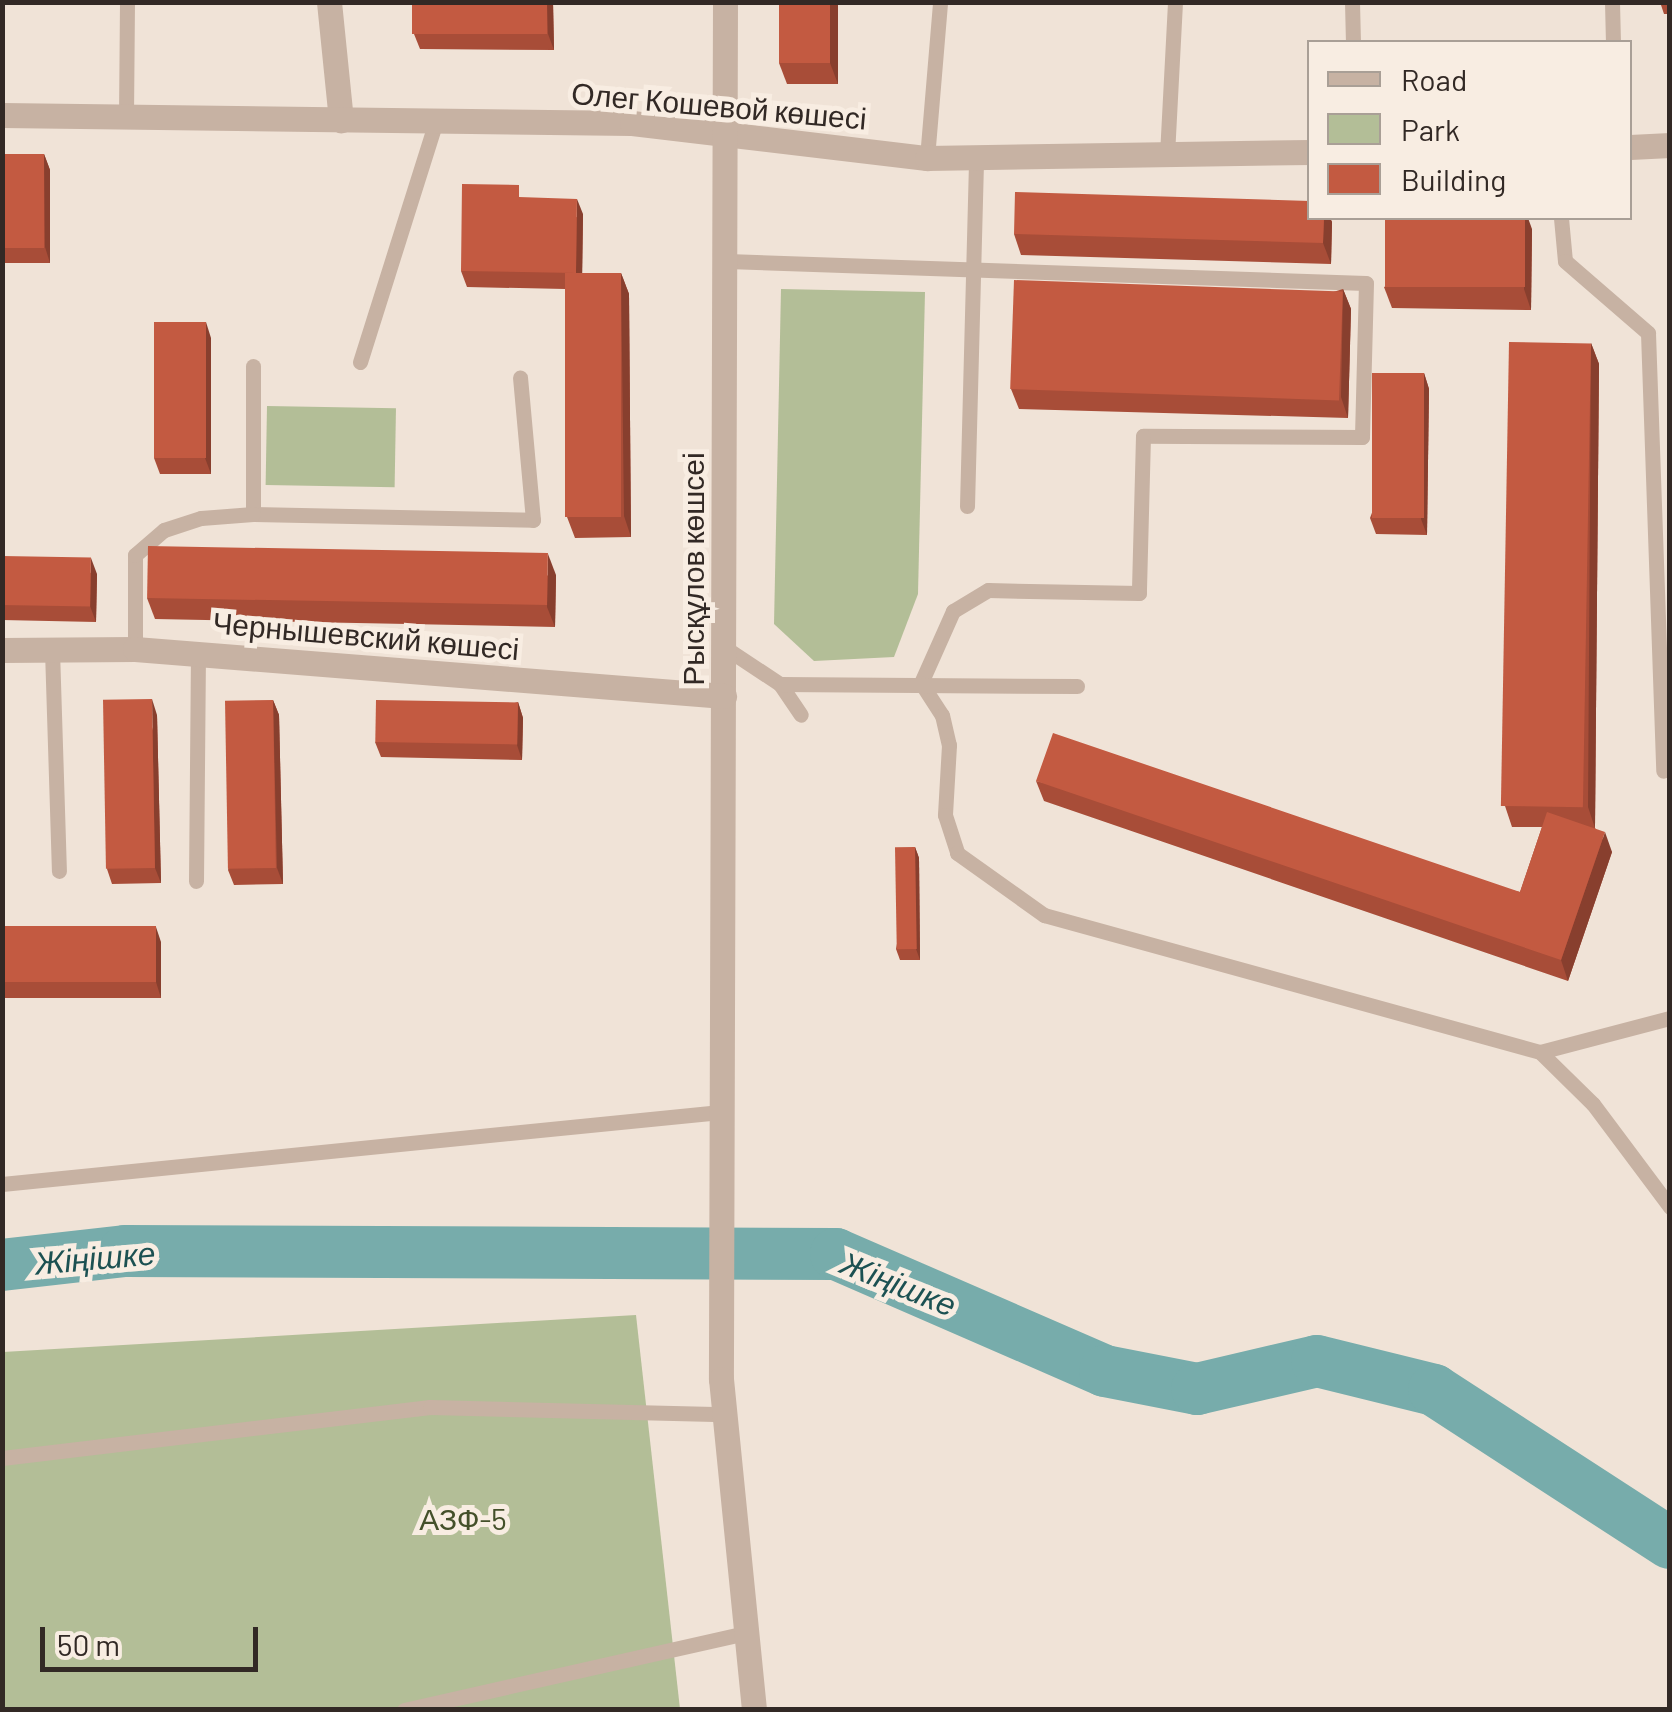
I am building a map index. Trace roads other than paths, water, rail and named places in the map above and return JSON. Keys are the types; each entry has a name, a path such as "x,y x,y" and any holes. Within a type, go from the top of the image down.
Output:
{"street":[{"path":"328,2 341,120"},
{"name":"Рысқұлов көшсеі","path":"725,2 720,137 727,262 721,1379 754,1710"},
{"name":"Олег Кошевой көшесі","path":"2,115 632,124 927,158 1307,152"},
{"path":"1632,147 1670,145"},
{"name":"Чернышевский көшесі","path":"2,650 135,649 724,696"}],"lane":[{"path":"126,117 127,2"},
{"path":"927,158 940,2"},
{"path":"1167,155 1175,2"},
{"path":"1352,2 1353,40"},
{"path":"1612,2 1613,40"},
{"path":"360,362 436,121"},
{"path":"967,506 976,159"},
{"path":"1561,220 1565,261 1648,334 1664,771"},
{"path":"727,262 1366,283 1362,437 1143,436 1139,594 988,590 953,611 921,683"},
{"path":"253,366 253,514"},
{"path":"135,649 134,555 164,530 201,518 253,514 533,520 520,378"},
{"path":"724,647 780,684 801,715"},
{"path":"52,650 60,871"},
{"path":"196,881 198,654"},
{"path":"921,683 942,715 949,744 945,815 957,853 997,888 1044,915 1540,1052 1593,1104 1670,1208"},
{"path":"780,684 1077,686"},
{"path":"1540,1052 1670,1018"},
{"path":"2,1184 720,1125"},
{"path":"2,1458 430,1407 724,1414"},
{"path":"404,1710 747,1633"}],"waterway":[{"name":"Жіңішке","path":"2,1265 125,1251 836,1254 1105,1371 1197,1389 1317,1361 1434,1390 1670,1543"}],"park label":[{"name":"АЗФ-5","path":"463,1518"}]}
